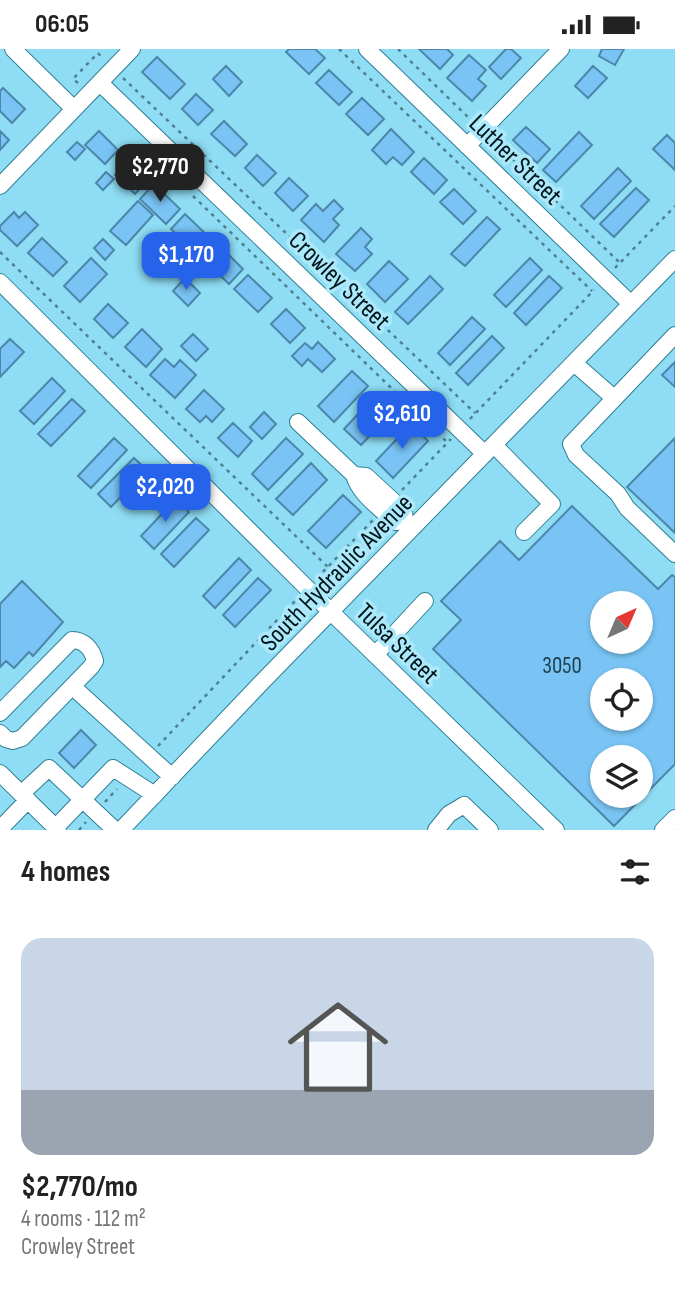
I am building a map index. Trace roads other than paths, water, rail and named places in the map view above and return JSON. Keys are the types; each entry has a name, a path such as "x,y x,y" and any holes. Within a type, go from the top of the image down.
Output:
{"street":[{"path":"13,49 75,109"},
{"path":"0,186 75,109 119,74 132,49"},
{"name":"Luther Street","path":"367,49 631,304"},
{"path":"467,146 561,49"},
{"name":"Crowley Street","path":"100,90 489,449 552,503 524,532"},
{"name":"South Hydraulic Avenue","path":"121,830 331,612 409,524 489,449 631,304 672,268"},
{"name":"Tulsa Street","path":"0,282 331,612 556,830"},
{"path":"675,335 571,444 576,455 618,494 627,508 675,554"},
{"path":"574,363 614,398"},
{"path":"298,422 354,475 366,476 404,511 409,524"},
{"path":"375,655 425,601"},
{"path":"0,713 67,643 77,640 89,649 95,661 73,687 18,741 6,739 0,733"},
{"path":"73,687 172,776"},
{"path":"2,829 48,768 115,830"},
{"path":"0,773 57,829 113,768 155,795"},
{"path":"436,830 449,814 464,805 490,830"},
{"path":"663,830 675,818"}]}
